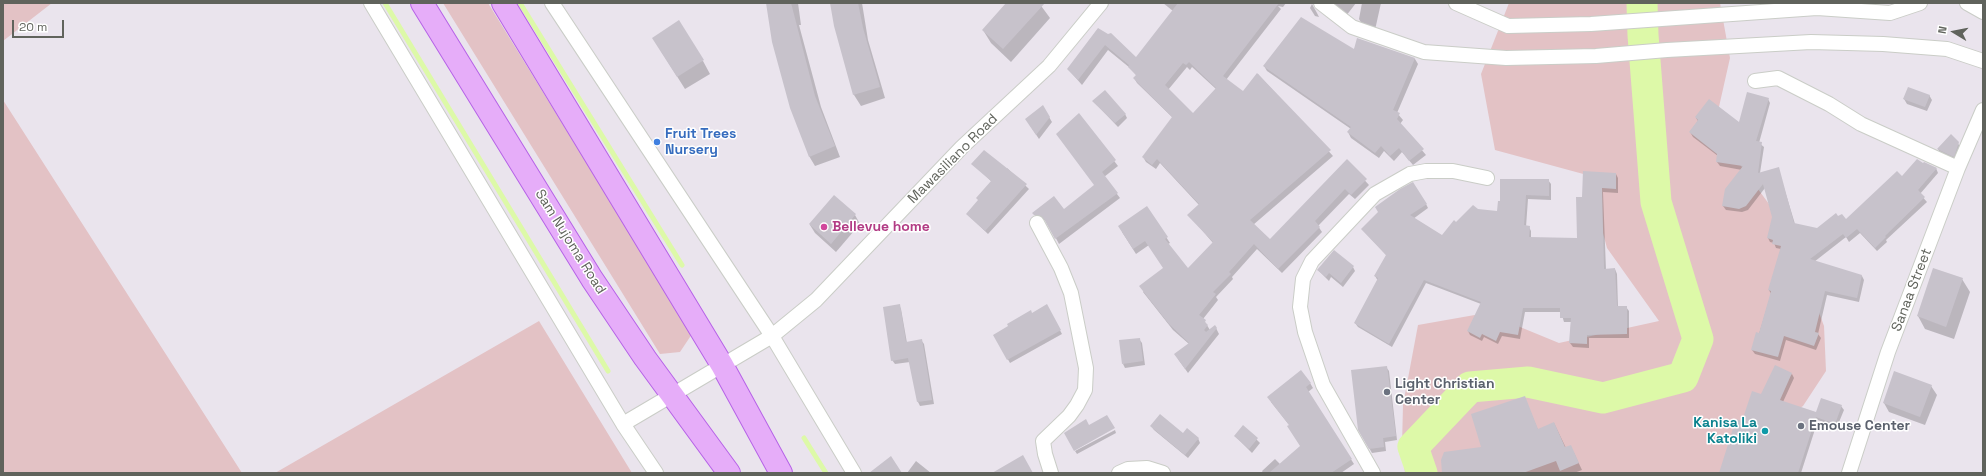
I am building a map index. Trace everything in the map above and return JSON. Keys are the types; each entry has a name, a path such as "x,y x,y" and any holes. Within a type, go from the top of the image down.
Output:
{"main road":[{"name":"Sam Nujoma Road","path":"422,3 592,279 645,358 729,473"},
{"path":"503,3 722,365 781,473"}],"street":[{"path":"372,3 623,424 656,473"},
{"path":"552,3 772,336 854,473"},
{"name":"Mawasiliano Road","path":"623,424 672,393 772,336 816,300 962,147 1048,66 1101,3"},
{"path":"1321,3 1352,27 1424,52 1506,58 1596,56 1667,50 1811,42 1883,44 1947,49 1983,61"},
{"path":"1456,3 1508,26 1591,24 1817,8 1890,13 1920,3"},
{"path":"1967,3 1983,12"},
{"path":"1979,3 1983,5"},
{"path":"1754,81 1778,78 1828,104 1861,124 1958,168"},
{"name":"Sanaa Street","path":"1849,473 1888,352 1958,168 1983,110"},
{"path":"1373,473 1323,385 1305,332 1300,307 1303,279 1312,261 1375,194 1410,174 1426,171 1453,171 1486,178"},
{"path":"1037,223 1061,268 1071,293 1086,368 1085,390 1077,404 1069,416 1043,441 1044,454 1051,473"},
{"path":"1119,473 1128,469 1148,468 1163,473"}],"shaded area":[{"path":"3,3 52,3 3,41"},
{"path":"443,3 488,3 692,334 680,352 660,354"},
{"path":"1509,3 1720,3 1730,58 1714,129 1788,230 1824,326 1826,371 1803,406 1746,444 1735,473 1405,473 1402,446 1403,405 1418,325 1486,313 1559,343 1659,321 1607,248 1587,175 1495,150 1481,74"},
{"path":"3,100 242,473 3,473"},
{"path":"539,321 632,473 275,473"}],"building":[{"path":"766,3 791,3 815,96 835,146 809,157 790,108 772,42"},
{"path":"830,3 858,3 863,28 880,87 853,95 834,26"},
{"path":"1006,3 1045,3 1003,49 982,30"},
{"path":"1178,3 1279,3 1223,76 1243,91 1257,73 1331,150 1250,220 1270,239 1347,159 1367,179 1351,195 1345,189 1315,221 1320,227 1278,269 1254,244 1229,272 1231,274 1213,292 1216,294 1199,315 1206,320 1205,322 1208,325 1204,330 1206,332 1215,325 1217,328 1185,369 1174,354 1189,343 1169,324 1139,286 1163,268 1145,241 1133,249 1118,226 1147,206 1168,237 1165,239 1188,268 1213,242 1187,215 1199,204 1157,159 1152,165 1142,157 1172,117 1133,78 1136,75 1128,67 1129,65 1105,45 1078,80 1067,69 1098,28 1108,34 1111,33 1136,57","holes":["1189,62 1216,88 1193,113 1165,85 1183,63 1186,65"]},
{"path":"1301,17 1354,49 1357,38 1415,58 1393,110 1400,113 1397,119 1424,149 1409,161 1399,148 1390,156 1381,146 1375,153 1347,132 1351,127 1263,66"},
{"path":"679,20 704,60 677,77 652,38"},
{"path":"1908,87 1930,95 1925,107 1903,99"},
{"path":"1105,90 1126,114 1115,123 1092,101"},
{"path":"1747,92 1769,98 1756,141 1762,142 1758,173 1779,167 1794,223 1817,228 1836,213 1838,216 1842,214 1846,219 1897,171 1902,176 1917,159 1937,168 1918,190 1925,197 1885,236 1886,237 1875,248 1857,229 1846,238 1843,234 1810,259 1862,275 1857,298 1825,291 1815,332 1819,333 1814,346 1784,336 1778,357 1751,350 1756,332 1759,333 1771,291 1768,290 1781,246 1772,244 1773,240 1767,238 1772,217 1763,184 1746,206 1739,209 1722,206 1725,189 1743,166 1716,162 1717,154 1689,132 1698,120 1695,117 1709,99 1739,122"},
{"path":"1043,105 1050,117 1036,135 1025,119"},
{"path":"1079,113 1116,160 1102,172 1118,193 1055,239 1044,219 1041,216 1034,215 1032,213 1054,196 1064,209 1094,185 1056,134"},
{"path":"1951,134 1959,142 1954,157 1937,149"},
{"path":"984,150 1027,184 985,231 966,214 978,200 976,198 991,181 971,164"},
{"path":"1583,171 1616,173 1616,189 1602,188 1604,269 1615,268 1617,306 1627,306 1627,334 1587,335 1587,344 1569,343 1571,318 1560,318 1560,308 1523,308 1518,335 1500,332 1496,341 1482,334 1480,338 1467,331 1481,302 1424,280 1389,344 1354,323 1378,278 1374,276 1386,255 1361,229 1378,212 1375,207 1400,189 1413,182 1427,204 1410,215 1442,235 1454,220 1456,222 1473,205 1478,209 1497,211 1498,201 1500,201 1500,179 1549,179 1549,196 1526,195 1524,225 1530,226 1529,237 1577,238 1576,197 1582,197"},
{"path":"834,195 856,214 831,244 809,224"},
{"path":"1334,250 1354,266 1341,283 1329,273 1326,277 1317,270"},
{"path":"1933,268 1963,278 1946,327 1917,316"},
{"path":"900,304 906,342 922,339 932,400 917,402 908,358 891,361 883,307"},
{"path":"1047,304 1061,330 1007,360 993,335 1008,326 1007,324 1031,310 1032,313"},
{"path":"1140,338 1143,361 1122,364 1119,340"},
{"name":"Kanisa La Katoliki","path":"1775,365 1792,373 1780,400 1816,412 1821,398 1842,405 1835,424 1816,417 1798,473 1719,473 1736,419 1742,421 1752,391 1761,394"},
{"path":"1387,366 1396,436 1383,438 1384,447 1369,449 1358,430 1351,370"},
{"path":"1301,370 1311,383 1306,387 1352,459 1331,473 1269,473 1300,446 1287,426 1289,425 1267,397"},
{"path":"1894,371 1932,385 1920,417 1883,403"},
{"path":"1525,396 1538,429 1554,422 1565,447 1571,445 1579,463 1560,471 1556,461 1523,473 1442,473 1441,460 1444,452 1481,447 1471,414"},
{"path":"1160,414 1183,433 1187,428 1199,438 1185,455 1150,426"},
{"path":"1107,415 1115,428 1074,451 1064,433 1086,419 1089,425"},
{"path":"1243,425 1258,438 1249,449 1234,436"},
{"path":"1023,455 1033,473 992,473"},
{"path":"891,456 902,473 869,473"}],"waterway":[{"path":"385,3 608,371"},
{"path":"520,3 682,265"},
{"path":"1422,473 1413,447 1470,387 1528,382 1603,398 1683,377 1698,339 1656,202 1643,35 1642,3"},
{"path":"804,438 826,473"}],"place":[{"name":"Fruit Trees Nursery","path":"657,142"},
{"name":"Bellevue home","path":"824,227"},
{"name":"Light Christian Center","path":"1387,392"},
{"name":"Emouse Center","path":"1801,426"},
{"name":"Kanisa La Katoliki","path":"1765,431"}]}
